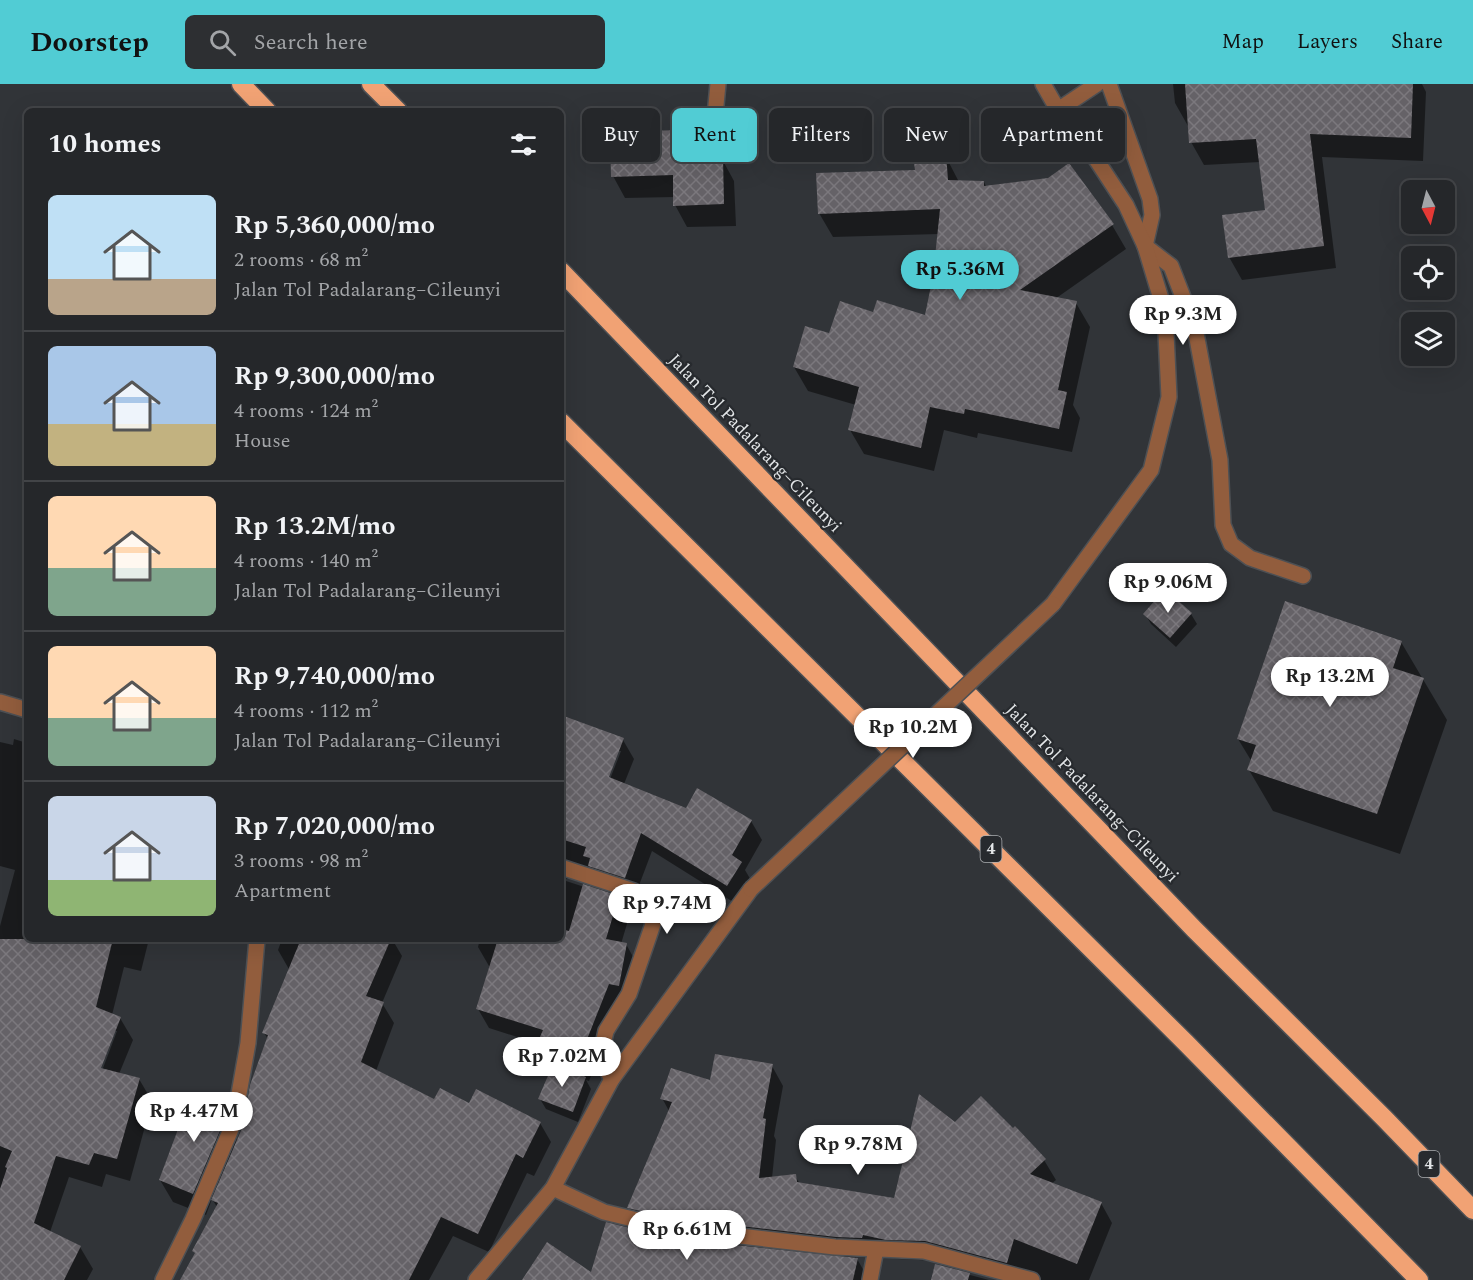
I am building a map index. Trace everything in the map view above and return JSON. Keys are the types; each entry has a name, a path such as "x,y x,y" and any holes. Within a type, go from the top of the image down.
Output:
{"highway":[{"path":"241,84 264,108"},
{"path":"371,84 395,108"},
{"name":"Jalan Tol Padalarang–Cileunyi","path":"564,274 1177,912 1473,1210"},
{"name":"4","path":"564,425 1186,1043 1419,1280"}],"street":[{"path":"716,108 718,84"},
{"path":"1043,84 1057,108"},
{"path":"1061,108 1096,84"},
{"path":"1109,84 1150,199 1152,215 1145,246"},
{"path":"476,1280 553,1188 612,1079 751,889 1053,604 1151,470 1169,397 1165,312 1145,246 1120,196 1098,162"},
{"path":"1145,246 1171,266 1195,328 1220,460 1223,525 1231,544 1250,558 1303,576"},
{"path":"0,702 24,709"},
{"path":"564,868 634,891 645,900 653,924 629,994 606,1031 600,1058 612,1079"},
{"path":"163,1280 193,1220 234,1122 248,1043 257,942"},
{"path":"553,1188 604,1212 670,1228 836,1247 924,1251 1032,1280"},
{"path":"870,1280 876,1249"}],"building":[{"path":"1185,84 1413,84 1411,138 1310,134 1324,246 1228,258 1222,215 1265,210 1256,139 1189,143"},
{"path":"672,130 672,162 723,162 724,204 673,206 673,175 611,177 611,162 660,162 660,131"},
{"path":"914,162 947,162 948,180 984,181 984,186 1048,178 1069,163 1114,224 1020,290 1077,301 1058,390 1067,392 1059,429 965,409 964,414 930,407 921,448 848,430 859,387 793,367 805,326 829,333 840,301 873,312 877,300 925,315 933,276 940,209 818,214 816,173 915,170"},
{"path":"1165,589 1192,613 1170,638 1143,614"},
{"path":"1285,601 1402,641 1393,668 1424,678 1377,814 1247,770 1256,745 1237,739"},
{"path":"564,716 624,738 609,777 686,808 697,788 752,820 732,855 742,862 727,886 641,833 625,878 588,866 590,858 583,856 586,847 564,840"},
{"path":"583,884 619,896 606,939 627,943 619,986 609,984 578,1062 536,1046 543,1030 476,1009 497,942 564,942 564,930 569,931"},
{"path":"0,939 24,939 24,942 112,942 96,1007 121,1017 101,1068 140,1078 117,1159 94,1153 89,1165 56,1156 34,1223 81,1246 64,1280 0,1280 0,1189 7,1168 5,1167 12,1151 0,1146"},
{"path":"300,942 390,942 366,996 384,1002 361,1062 434,1099 440,1088 469,1103 476,1089 541,1122 523,1158 516,1154 478,1234 441,1217 409,1280 180,1280 195,1253 192,1251 218,1203 211,1200 243,1126 250,1085 268,1035 262,1033"},
{"path":"715,1054 773,1064 763,1118 766,1119 759,1178 796,1174 797,1182 894,1198 919,1094 955,1122 981,1096 1013,1128 1015,1126 1046,1159 1030,1174 1102,1202 1077,1264 1014,1239 1007,1263 925,1241 886,1240 863,1235 862,1238 836,1237 672,1218 627,1208 672,1102 660,1099 671,1068 710,1080"},
{"path":"553,1064 586,1077 573,1112 538,1099"},
{"path":"192,1092 227,1106 225,1119 193,1194 159,1180"},
{"path":"606,1222 669,1238 858,1258 853,1280 522,1280 547,1242 591,1272"},
{"path":"935,1264 970,1273 968,1280 931,1280"}]}
